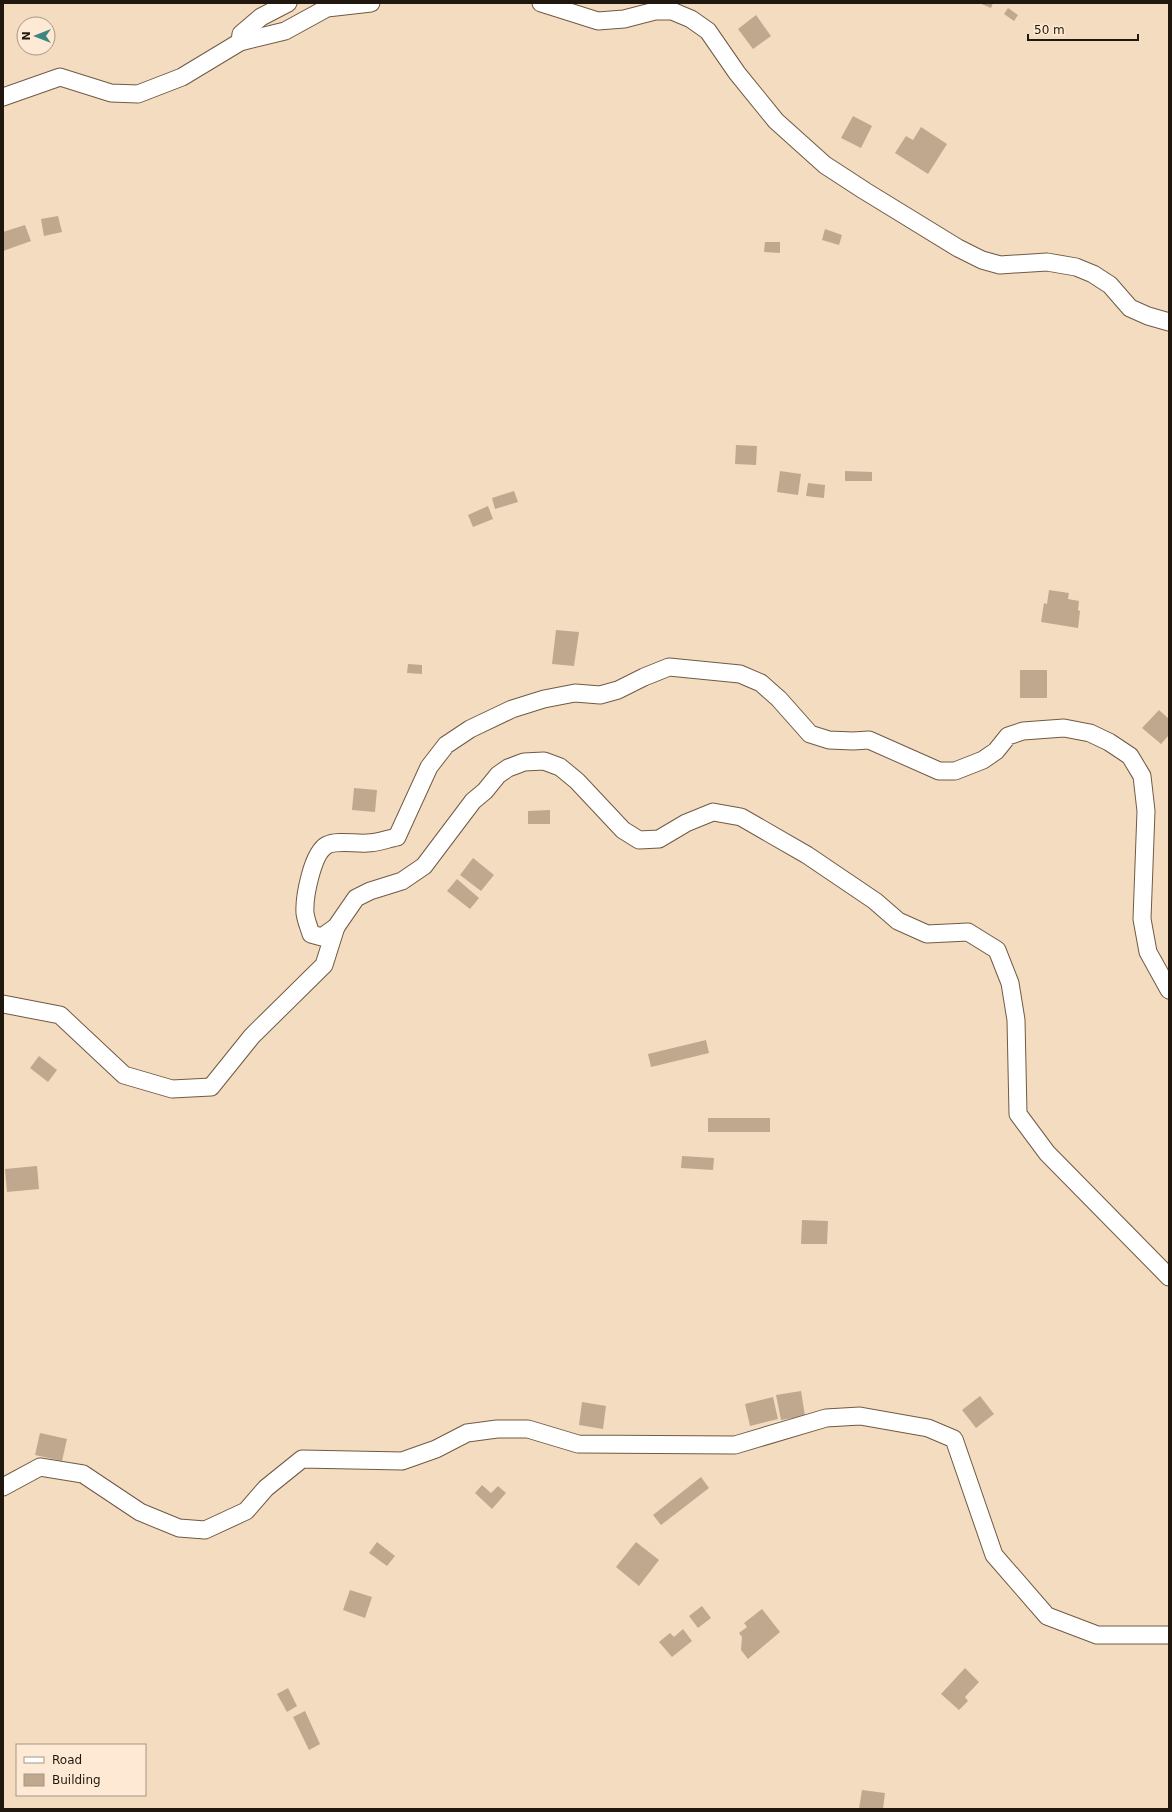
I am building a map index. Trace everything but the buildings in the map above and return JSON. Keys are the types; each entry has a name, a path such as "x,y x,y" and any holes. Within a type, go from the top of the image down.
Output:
{"street":[{"path":"240,42 241,34 261,17 288,3"},
{"path":"3,97 60,77 111,94 138,94 182,77 240,42 285,31 327,8 371,3"},
{"path":"541,3 598,21 624,18 655,11 672,11 691,18 708,31 737,73 776,121 826,164 865,191 958,248 982,260 1000,265 1047,262 1076,267 1093,274 1110,285 1130,308 1148,316 1169,322"},
{"path":"336,927 322,938 311,934 307,920 306,895 311,871 320,854 327,845 346,842 368,843 397,837 429,767 446,745 470,729 512,709 544,699 575,693 600,695 618,690 644,677 669,668 676,668 740,674 761,683 779,699 810,734 829,740 869,740 939,771 955,771 983,760 996,751 1008,736 1023,731 1064,728 1090,733 1130,756 1142,776 1146,811 1142,919 1148,952 1169,990"},
{"path":"3,1004 60,1015 124,1074 172,1089 211,1087 252,1036 324,965 336,927 356,898 370,891 402,882 424,866 473,801 485,792 498,775 508,768 524,762 544,760 560,767 577,781 623,830 639,840 659,839 686,823 713,812 741,816 807,855 875,901 898,921 927,934 968,932 997,950 1010,983 1016,1020 1018,1114 1047,1153 1169,1277"},
{"path":"3,1487 40,1467 84,1474 140,1512 179,1528 205,1530 246,1511 266,1488 302,1459 402,1461 436,1449 467,1433 497,1429 528,1429 578,1444 735,1445 826,1418 860,1416 928,1428 954,1439 994,1555 1047,1616 1097,1635 1169,1635"}]}
